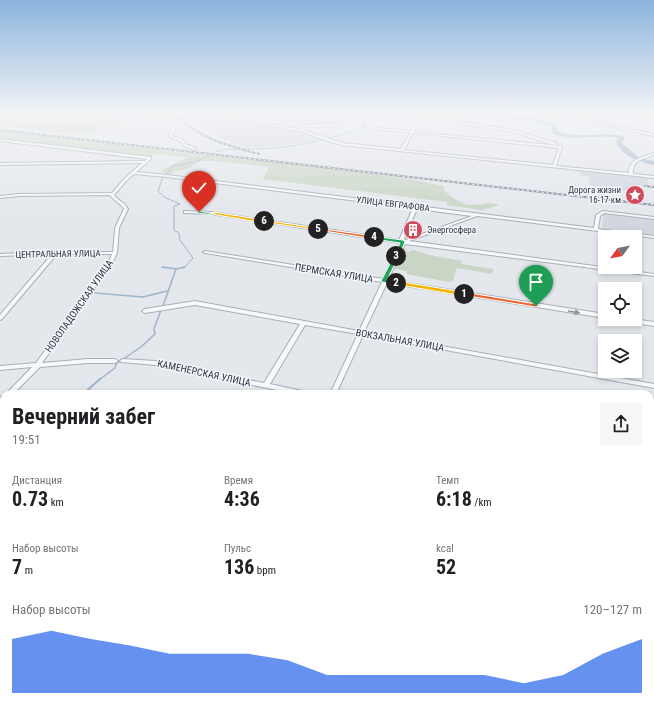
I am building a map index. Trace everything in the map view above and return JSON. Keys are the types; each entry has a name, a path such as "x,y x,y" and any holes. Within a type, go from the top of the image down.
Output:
{"street":[{"path":"0,197 19,195 113,194 150,158 61,147"},
{"path":"189,147 195,150"},
{"path":"375,147 654,177"},
{"path":"554,166 561,147"},
{"path":"631,174 631,166 633,162 654,154"},
{"path":"0,164 146,162"},
{"name":"УЛИЦА ЕВГРАФОВА","path":"133,173 654,237"},
{"name":"НОВОЛАДОЖСКАЯ УЛИЦА","path":"13,390 37,366 94,287 115,253 118,228 126,209 122,204 113,198 113,194"},
{"path":"335,390 403,242 402,238 416,207"},
{"path":"185,212 211,213 403,242 654,275"},
{"path":"596,230 598,215 603,212 654,218"},
{"path":"403,242 477,215"},
{"name":"ПЕРМСКАЯ УЛИЦА","path":"205,252 598,315"},
{"path":"0,318 56,253"},
{"name":"ЦЕНТРАЛЬНАЯ УЛИЦА","path":"0,255 115,253"},
{"name":"ВОКЗАЛЬНАЯ УЛИЦА","path":"145,311 195,303 654,386"},
{"path":"266,386 304,322"},
{"path":"642,322 654,324"},
{"path":"0,368 115,361"},
{"name":"КАМЕНЕРСКАЯ УЛИЦА","path":"123,361 149,362 286,390"}],"shaded area":[{"path":"581,170 643,177 648,179 648,187 634,185 633,192 589,185 590,177 579,175"},
{"path":"603,215 654,220 654,235 642,233 642,230 617,230 602,228"}],"green space":[{"path":"72,147 143,147 341,169 410,179 444,186 444,190 450,195 468,205 489,203 499,205 482,210 447,205 447,202 263,179 269,167 215,161 200,161 186,170 178,170 169,175 160,171 187,158 162,154 147,156"},
{"path":"402,247 408,252 413,250 429,255 462,261 461,264 493,269 492,274 457,268 453,281 449,282 407,274 407,271 395,269 392,271"}],"waterway":[{"path":"243,149 279,147"},
{"path":"623,147 637,159 654,163"},
{"path":"215,152 228,149 239,150"},
{"path":"166,175 172,166 195,162 213,154"},
{"path":"163,177 158,191 164,197 180,204 174,206 174,230 179,233 180,240 193,258 185,267"},
{"path":"166,268 162,267 176,269"},
{"path":"176,269 185,267"},
{"path":"163,306 176,269"},
{"path":"95,293 143,297 167,291"},
{"path":"99,380 115,368 116,364 141,347 155,334 154,329 161,310"},
{"path":"88,390 100,379"}],"railway":[{"path":"151,147 654,205"},
{"path":"234,147 259,154"},
{"path":"645,186 654,187"}],"place":[{"name":"Дорога жизни 16-17 км","path":"635,195"},
{"name":"Энергосфера","path":"413,230"}],"route":[{"path":"199,212 403,242 384,281 536,306"}]}
